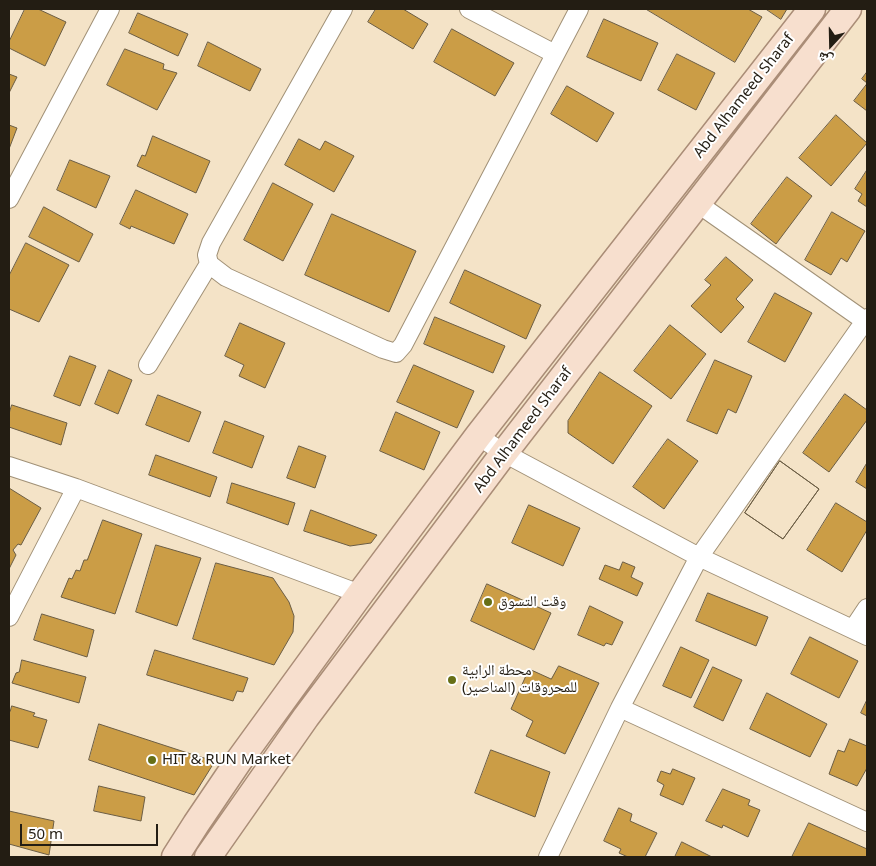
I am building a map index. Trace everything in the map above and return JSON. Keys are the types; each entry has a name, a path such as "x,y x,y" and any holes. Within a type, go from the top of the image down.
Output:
{"main road":[{"name":"Abd Alhameed Sharaf","path":"175,857 240,759 478,436 812,9"},
{"name":"Abd Alhameed Sharaf","path":"208,857 306,717 504,454 848,9"}],"street":[{"path":"9,199 110,9"},
{"path":"343,9 211,243 207,255 209,264 226,277 396,353 403,345 579,9"},
{"path":"469,9 555,54"},
{"path":"548,857 620,708 699,557 866,320 697,203"},
{"path":"148,365 209,264"},
{"path":"478,436 504,454 699,557 860,632 867,608"},
{"path":"9,466 76,488 360,594"},
{"path":"9,617 76,488"},
{"path":"620,708 867,822"}],"building":[{"path":"25,9 38,9 66,22 45,66 9,48 9,42"},
{"path":"376,9 403,9 428,24 413,49 368,22"},
{"path":"646,9 748,9 762,17 735,62"},
{"path":"766,9 787,9 781,19"},
{"path":"138,13 188,34 178,56 129,33"},
{"path":"604,19 658,43 641,81 587,57"},
{"path":"452,29 514,63 495,96 434,62"},
{"path":"208,42 261,69 250,91 198,66"},
{"path":"125,49 164,64 163,69 177,73 157,110 107,85"},
{"path":"677,54 715,73 696,110 658,90"},
{"path":"867,72 867,83 862,79"},
{"path":"9,74 17,77 9,93"},
{"path":"867,84 867,111 854,101"},
{"path":"567,86 614,113 597,142 551,114"},
{"path":"836,115 867,143 831,186 799,158"},
{"path":"9,125 17,128 9,149"},
{"path":"153,136 210,161 196,193 137,166 142,155 145,156"},
{"path":"299,139 320,150 325,141 354,156 334,192 285,165"},
{"path":"70,160 110,176 96,208 57,190"},
{"path":"867,170 867,207 858,201 862,194 855,189"},
{"path":"787,177 812,196 776,244 751,224"},
{"path":"273,183 313,204 283,261 244,240"},
{"path":"136,190 188,214 174,244 131,226 130,229 120,224"},
{"path":"44,207 93,234 79,262 29,237"},
{"path":"832,212 865,231 847,262 841,258 831,275 805,260"},
{"path":"332,214 416,251 389,312 305,275"},
{"path":"26,243 69,265 39,322 9,309 9,276"},
{"path":"726,257 753,280 736,299 744,307 721,333 691,306 711,285 705,280"},
{"path":"465,270 541,305 526,339 450,303"},
{"path":"775,293 812,313 785,362 748,342"},
{"path":"435,317 505,346 493,373 424,344"},
{"path":"240,323 285,343 265,388 239,376 244,365 225,356"},
{"path":"670,325 706,354 671,399 634,371"},
{"path":"70,356 96,366 80,406 54,396"},
{"path":"715,360 752,376 736,413 728,409 717,434 687,421"},
{"path":"414,365 474,391 457,428 397,402"},
{"path":"109,370 132,380 118,414 95,404"},
{"path":"600,372 652,406 613,464 568,433 568,421"},
{"path":"845,394 867,410 867,420 829,472 803,453"},
{"path":"158,395 201,412 189,442 146,425"},
{"path":"12,405 67,423 61,445 9,427 9,414"},
{"path":"396,412 440,432 424,470 380,451"},
{"path":"225,421 264,436 252,468 213,453"},
{"path":"668,439 698,461 664,509 633,487"},
{"path":"299,446 326,456 315,488 287,478"},
{"path":"156,455 217,477 210,497 149,475"},
{"path":"780,461 819,489 783,539 745,513"},
{"path":"780,461 819,489 783,539 745,513"},
{"path":"867,463 867,489 856,482"},
{"path":"232,483 295,503 288,525 227,503"},
{"path":"9,488 41,508 21,545 18,544 13,550 16,555 9,569"},
{"path":"836,503 867,522 867,530 842,572 807,550"},
{"path":"529,505 580,528 563,566 512,543"},
{"path":"311,510 377,535 371,543 350,546 304,531"},
{"path":"103,520 142,534 115,614 61,597 69,578 72,579 76,570 80,571 84,560 87,560"},
{"path":"156,545 201,558 177,626 136,612"},
{"path":"623,562 635,567 631,577 643,583 637,596 599,579 605,565 619,570"},
{"path":"216,563 273,578 289,602 294,616 293,632 274,665 193,639"},
{"path":"487,584 551,613 534,650 471,621"},
{"path":"708,593 768,617 756,646 696,621"},
{"path":"590,606 623,622 612,645 606,643 604,646 578,635"},
{"path":"42,614 94,630 87,657 34,640"},
{"path":"810,637 858,661 839,698 791,674"},
{"path":"681,647 709,660 691,698 663,686"},
{"path":"155,650 248,678 243,692 237,691 233,701 147,675"},
{"path":"22,660 86,677 79,703 12,683 16,673 19,672"},
{"path":"559,666 599,683 565,754 526,736 533,721 511,709 529,669 551,679"},
{"path":"713,667 742,680 723,721 694,707"},
{"path":"767,693 827,724 810,757 750,729"},
{"path":"867,700 867,716 861,713"},
{"path":"12,706 35,713 33,716 47,720 38,748 9,740 9,710"},
{"name":"HIT & RUN Market","path":"99,724 215,761 194,795 89,760"},
{"path":"850,739 867,746 867,768 857,786 829,774 838,750 844,752"},
{"path":"491,750 550,772 535,817 475,793"},
{"path":"673,769 695,778 683,805 660,795 664,785 657,781 661,771 670,774"},
{"path":"99,786 145,797 141,821 94,811"},
{"path":"723,789 750,800 748,805 760,810 748,837 723,825 722,828 706,821"},
{"path":"619,808 632,814 630,821 657,833 645,857 628,857 619,853 621,849 604,841"},
{"path":"9,811 54,821 49,855 9,844"},
{"path":"809,823 867,849 867,857 792,857"},
{"path":"682,842 712,857 675,857"}],"place":[{"name":"وقت التسوق","path":"488,602"},
{"name":"محطة الرابية للمحروقات (المناصير)","path":"452,680"},
{"name":"HIT & RUN Market","path":"152,760"}]}
